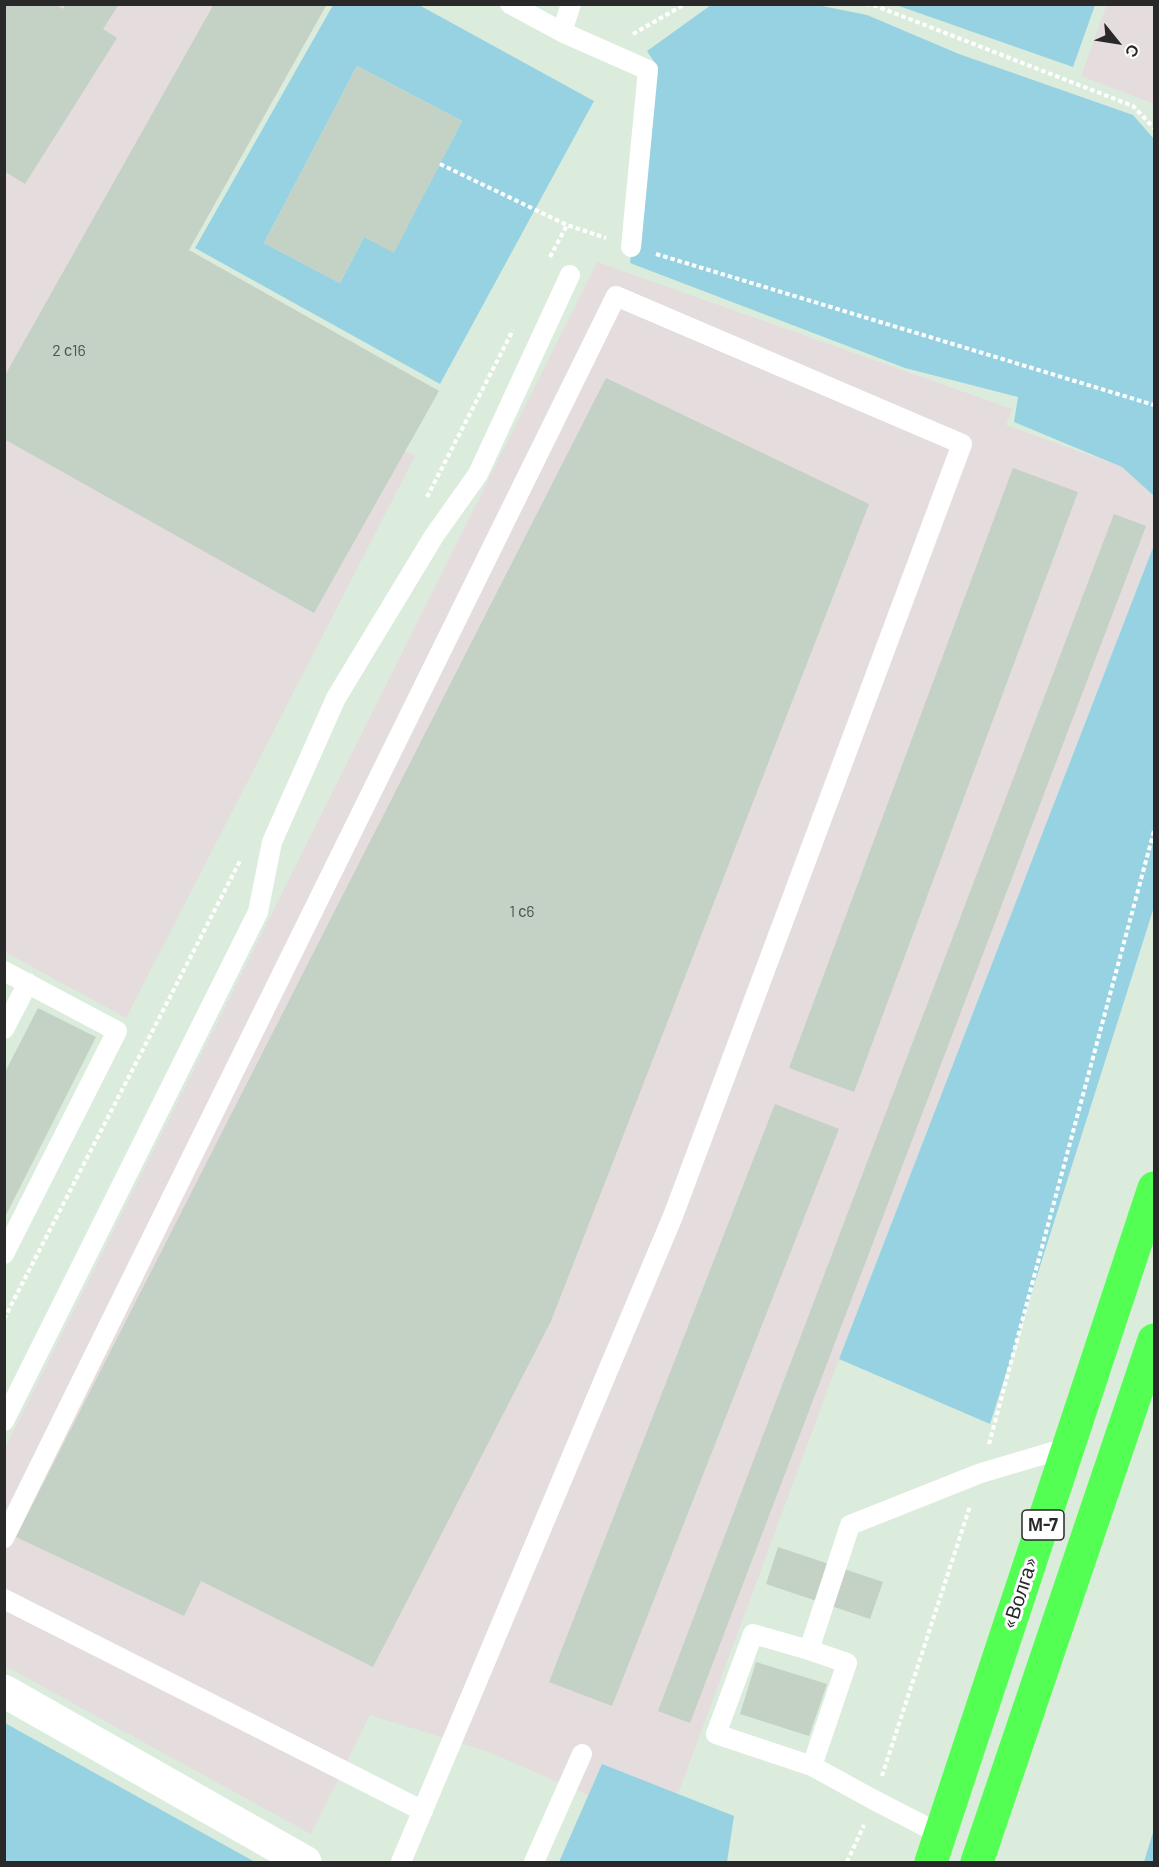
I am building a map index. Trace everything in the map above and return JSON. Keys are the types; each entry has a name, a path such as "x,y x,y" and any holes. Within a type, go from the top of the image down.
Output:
{"highway":[{"name":"«Волга»","path":"935,1848 1155,1188"},
{"name":"М-7","path":"977,1863 1155,1340"}],"street":[{"path":"4,1691 305,1863"}],"lane":[{"path":"510,4 562,32 648,70 631,247"},
{"path":"562,32 571,4"},
{"path":"4,1421 258,912 272,842 336,698 434,536 478,474 570,275"},
{"path":"4,1538 616,296 962,444 673,1216 401,1863"},
{"path":"4,971 117,1031 4,1254"},
{"path":"4,1029 28,983"},
{"path":"809,1650 850,1525 981,1473 1069,1447"},
{"path":"4,1599 423,1811"},
{"path":"812,1766 847,1663 753,1634 716,1734 812,1766 874,1800 935,1848"},
{"path":"534,1863 582,1754"}],"path":[{"path":"604,51 685,4"},
{"path":"867,4 1133,106 1155,128"},
{"path":"440,164 567,225 631,247 1155,405"},
{"path":"847,1863 874,1800 981,1473 1155,831"}],"shaded area":[{"path":"1095,4 1073,67 896,5"},
{"path":"1107,4 1154,5 1154,104 1081,76"},
{"path":"4,5 320,5 154,313 415,456 126,1018 5,952"},
{"path":"333,5 419,5 594,101 440,384 195,248","holes":["357,66 462,121 394,252 364,237 340,283 264,243"]},
{"path":"711,5 817,5 867,15 959,54 1133,115 1154,139 1154,496 1122,467 1014,422 1018,397 905,368 630,263 655,63 647,51"},
{"path":"597,262 1012,409 1006,425 1122,467 1154,496 1154,545 839,1359 678,1794 602,1765 588,1795 489,1752 370,1715 311,1834 5,1666 4,1450"},
{"path":"1154,545 1154,907 990,1424 839,1359"},
{"path":"5,1723 255,1862 5,1862"},
{"path":"602,1764 734,1816 727,1862 559,1862"},
{"path":"1154,1829 1154,1862 1144,1862"}],"building":[{"path":"4,4 55,4 63,9 66,4 119,4 103,29 117,38 25,184 4,171"},
{"path":"214,4 327,4 189,250 439,391 314,613 4,439 4,377"},
{"path":"357,66 462,121 394,253 364,237 340,283 264,243"},
{"path":"606,378 869,504 551,1321 373,1667 201,1581 184,1616 16,1537"},
{"path":"1013,468 1078,492 854,1092 789,1068"},
{"path":"1114,514 1146,526 690,1723 658,1711"},
{"path":"38,1008 96,1037 4,1219 4,1074"},
{"path":"775,1104 839,1129 612,1706 549,1682"},
{"path":"778,1547 883,1582 870,1619 766,1584"},
{"path":"756,1662 827,1684 809,1736 740,1714"}]}
